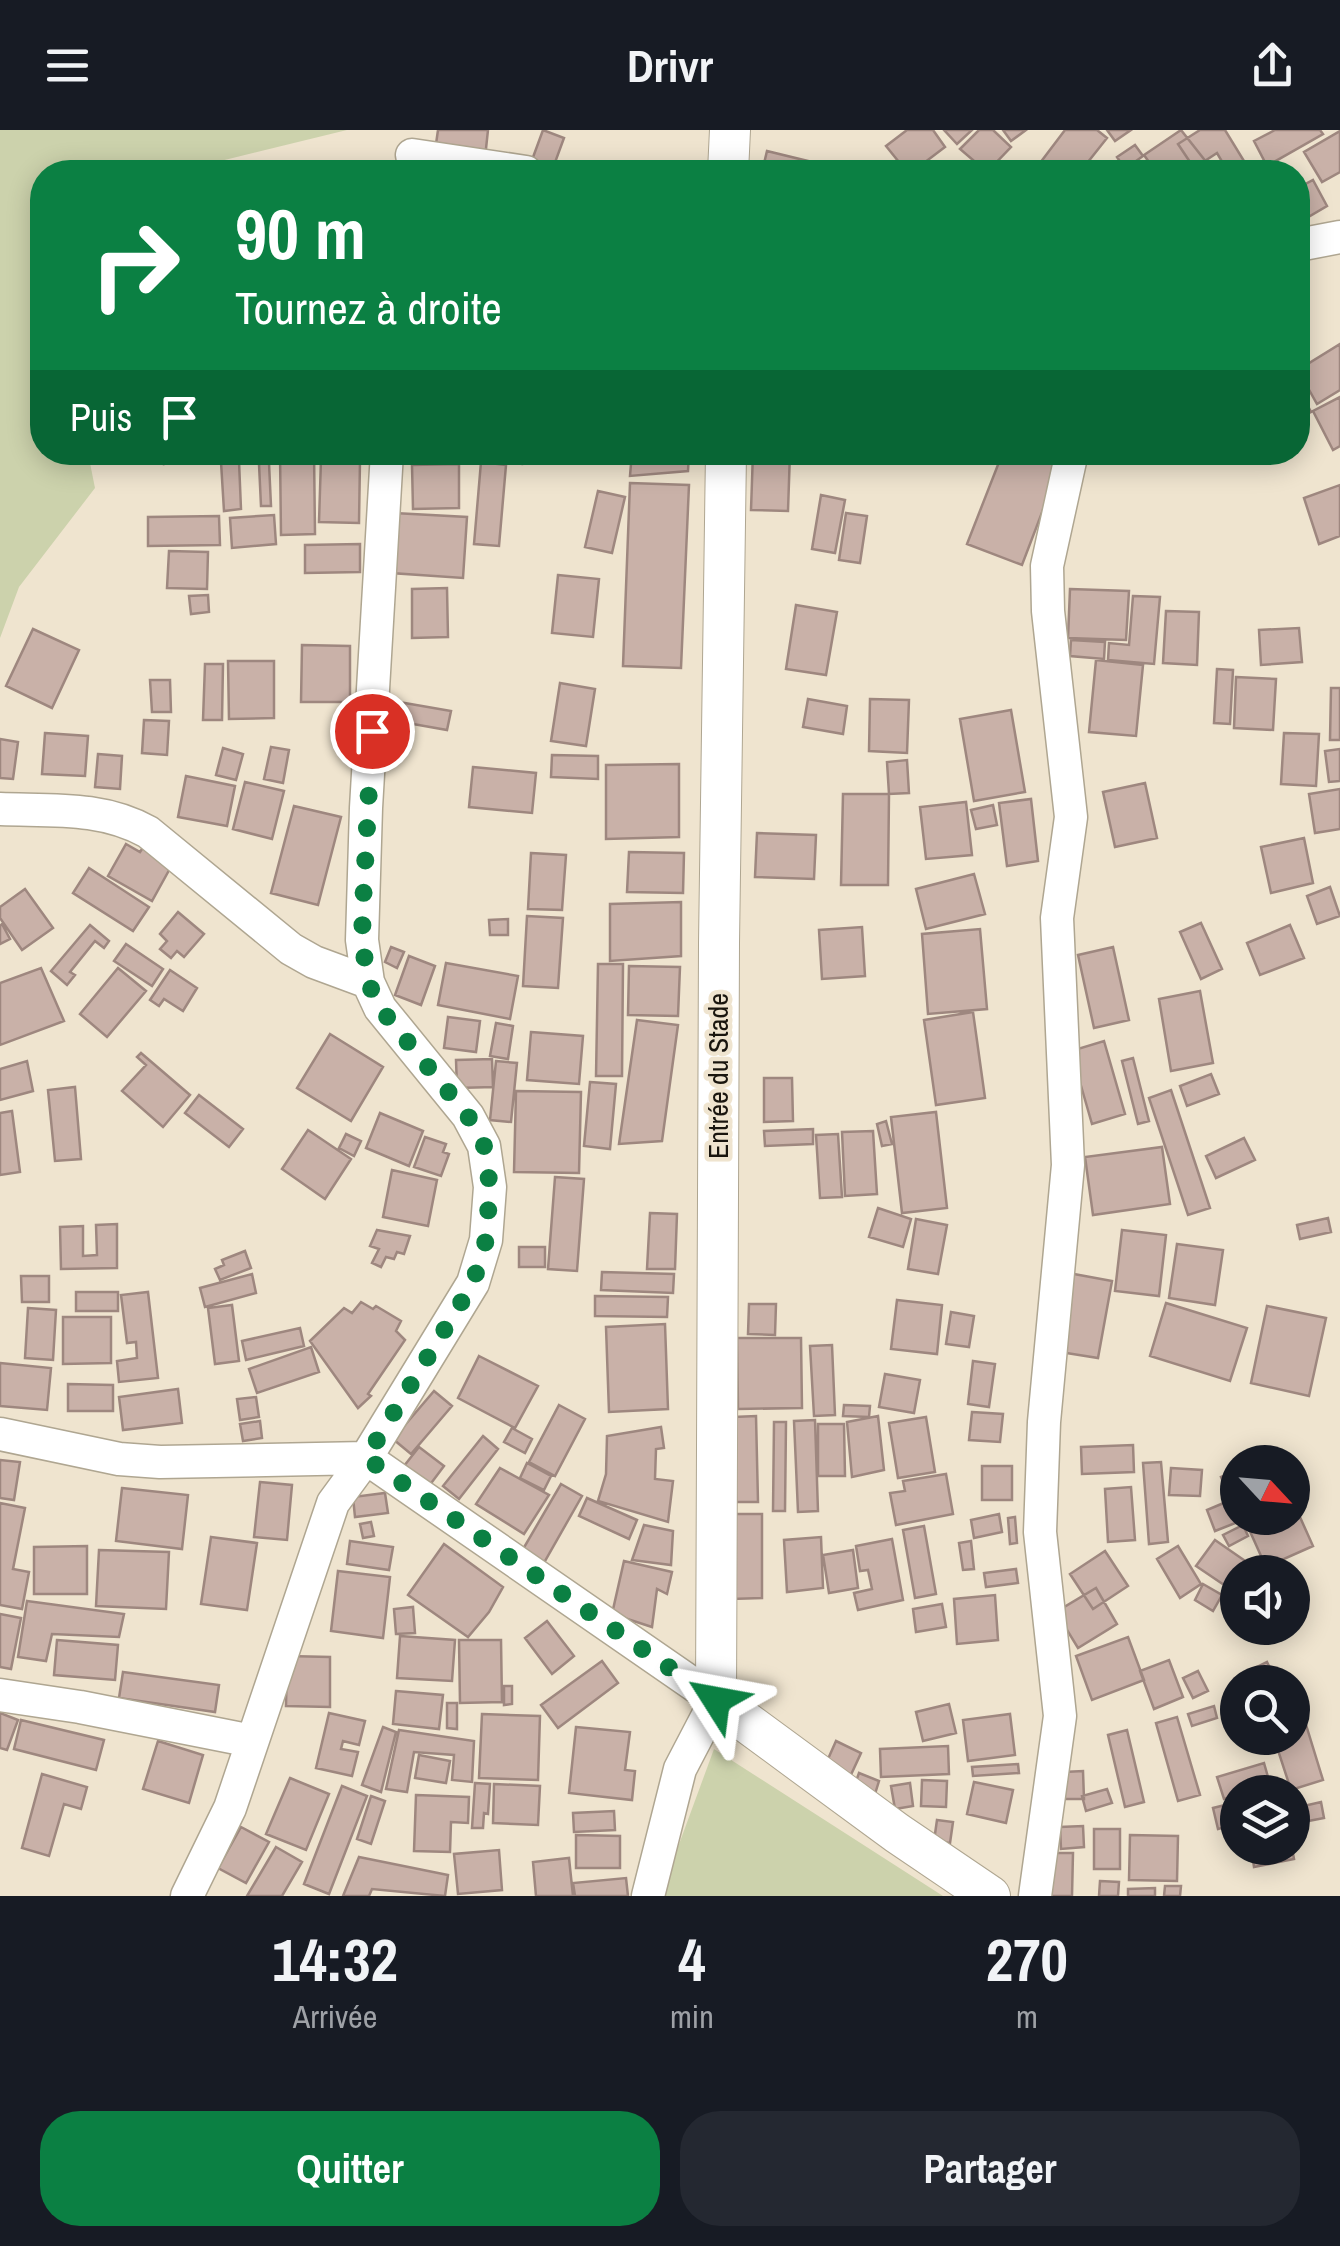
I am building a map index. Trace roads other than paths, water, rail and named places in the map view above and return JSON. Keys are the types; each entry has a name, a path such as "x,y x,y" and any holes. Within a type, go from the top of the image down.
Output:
{"street":[{"path":"729,160 730,130"},
{"path":"413,152 458,160"},
{"path":"1310,242 1340,237"},
{"path":"187,1896 224,1821 322,1527 473,1283 486,1240 490,1187 484,1146 468,1116 380,1008 368,982 362,940 386,465"},
{"name":"Entrée du Stade","path":"716,1700 719,924 726,465"},
{"path":"1034,1896 1060,1716 1040,1532 1044,1422 1067,1202 1057,918 1072,817 1048,610 1047,566 1069,465"},
{"path":"0,809 104,813 126,820 148,832 291,948 314,962 368,982"},
{"path":"0,1434 132,1460 366,1458 716,1700 990,1896"},
{"path":"0,1695 252,1742"},
{"path":"648,1896 680,1769 716,1700"}]}
